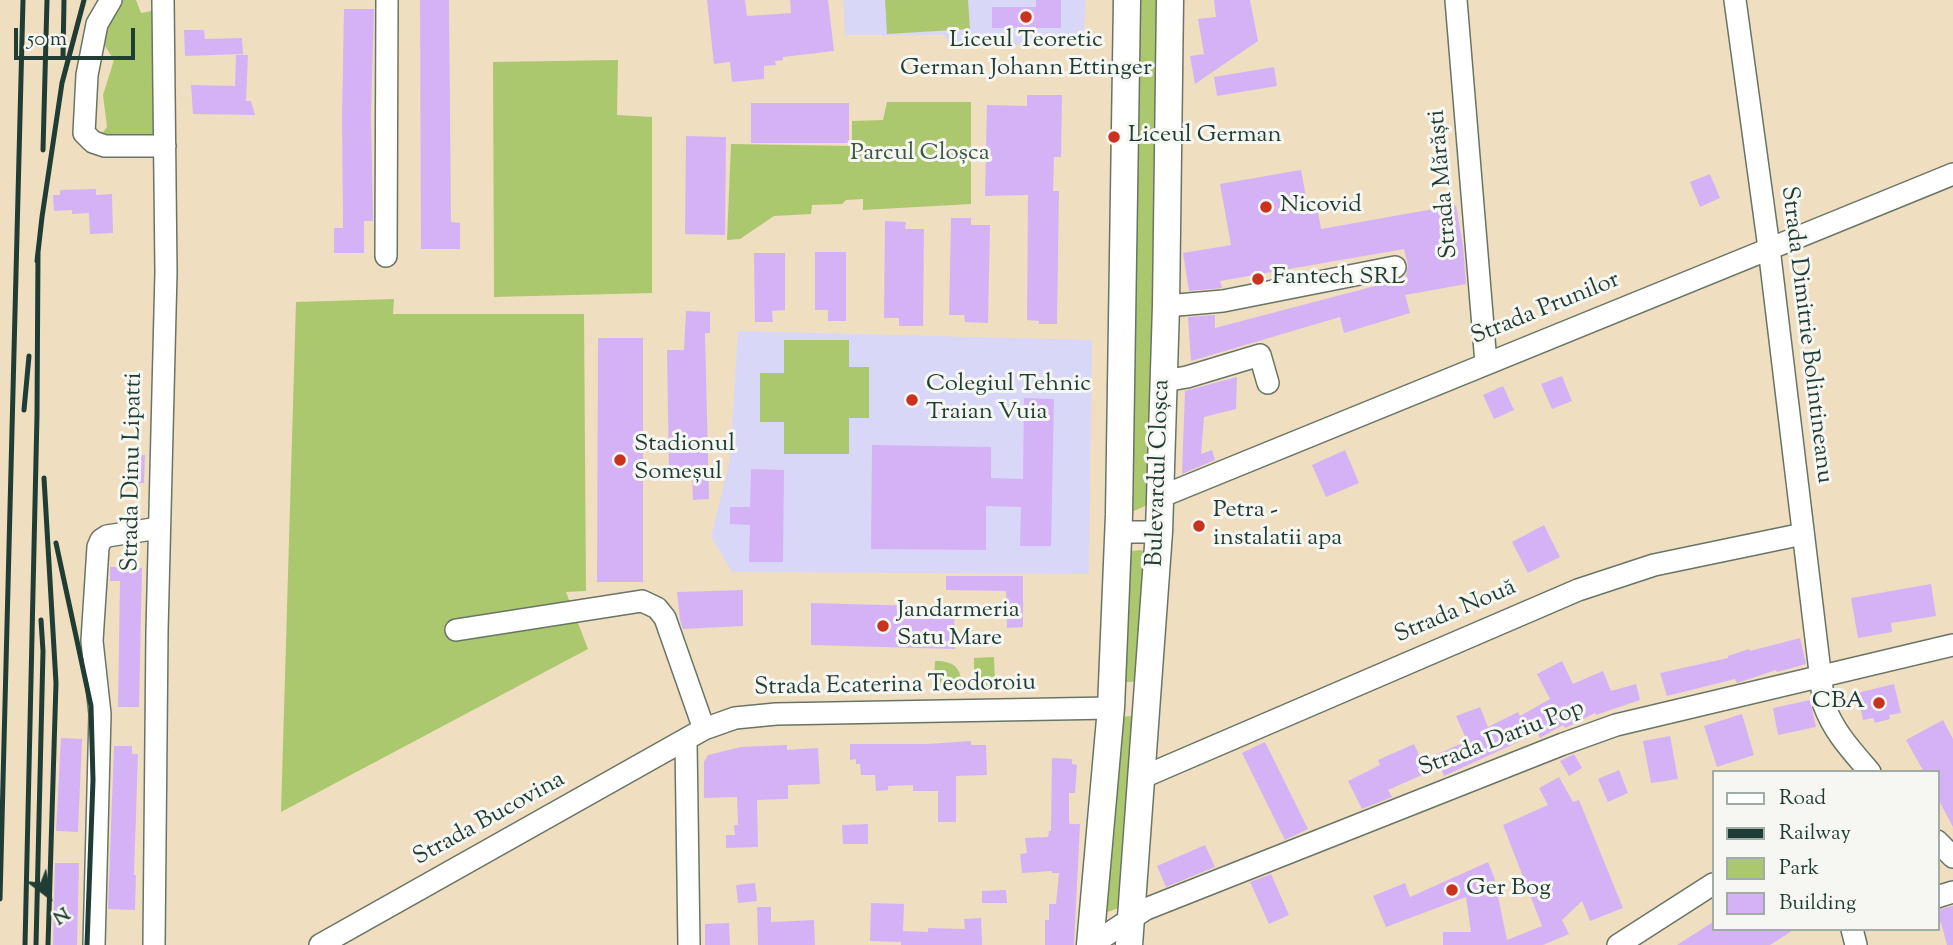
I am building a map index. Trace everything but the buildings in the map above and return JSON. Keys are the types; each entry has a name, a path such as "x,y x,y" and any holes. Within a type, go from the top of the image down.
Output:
{"main road":[{"name":"Bulevardul Cloșca","path":"1091,945 1111,709 1118,532 1127,0"},
{"name":"Bulevardul Cloșca","path":"1129,945 1159,532 1166,306 1170,0"}],"street":[{"path":"111,0 97,24 88,75 84,133 93,142 106,146 166,146"},
{"name":"Strada Dinu Lipatti","path":"154,945 159,528 166,272 163,0"},
{"path":"386,256 387,0"},
{"name":"Strada Mărăști","path":"1456,0 1486,363"},
{"name":"Strada Dimitrie Bolintineanu","path":"1735,0 1769,248 1824,705 1841,740 1869,770"},
{"name":"Strada Prunilor","path":"1160,497 1953,174"},
{"path":"1166,306 1223,301 1395,267"},
{"path":"1164,381 1187,377 1260,355 1268,383"},
{"path":"94,945 100,714 92,641 98,547 101,540 107,536 159,528"},
{"path":"1118,532 1159,532"},
{"name":"Strada Nouă","path":"1143,778 1601,581 1654,565 1803,534"},
{"path":"456,630 642,601 657,608 665,618 704,729"},
{"name":"Strada Dariu Pop","path":"1091,945 1133,916 1297,848 1590,734 1659,714 1953,645"},
{"name":"Strada Ecaterina Teodoroiu","path":"686,742 704,729 735,718 776,714 1111,709"},
{"path":"686,742 689,945"},
{"name":"Strada Bucovina","path":"320,945 686,742"},
{"path":"1939,843 1953,857"},
{"path":"1618,945 1712,885"}],"shaded area":[{"path":"843,0 1086,0 1083,44 952,46 944,35 845,35"},
{"name":"Colegiul Tehnic Traian Vuia","path":"738,331 1092,340 1089,574 732,572 711,537 730,459"}],"green space":[{"path":"121,0 136,0 141,13 152,11 152,0 159,0 157,137 100,136 107,127 103,95 114,60 101,40"},
{"path":"885,0 968,0 970,29 887,34"},
{"path":"1137,0 1163,0 1147,505 1134,511 1128,506 1137,210"},
{"path":"618,60 617,115 652,117 652,293 494,297 493,62"},
{"name":"Parcul Cloșca","path":"887,102 971,102 971,204 863,210 863,199 846,200 842,204 812,205 811,214 774,216 740,239 727,240 731,144 852,146 852,121 883,120"},
{"path":"394,299 393,314 584,314 586,591 566,592 588,649 281,812 296,302"},
{"path":"784,340 849,340 849,367 869,367 869,418 849,418 849,454 784,454 784,422 760,422 760,373 784,373"},
{"path":"1132,551 1145,552 1145,680 1121,683 1126,556"},
{"path":"994,657 995,686 974,687 974,658"},
{"path":"935,661 947,662 956,667 961,689 934,689"},
{"path":"1144,715 1130,904 1096,916 1119,717"}],"railway":[{"path":"0,899 23,0"},
{"path":"43,150 47,0"},
{"path":"63,56 64,0"},
{"path":"37,261 62,83 84,0"},
{"path":"25,945 38,251"},
{"path":"24,410 29,356"},
{"path":"44,478 56,683 48,945"},
{"path":"56,543 91,706 93,780 87,945"},
{"path":"36,945 43,651 41,620"}],"place":[{"name":"Liceul Teoretic German Johann Ettinger","path":"1026,17"},
{"name":"Liceul German","path":"1114,137"},
{"name":"Nicovid","path":"1266,207"},
{"name":"Fantech SRL","path":"1258,279"},
{"name":"Colegiul Tehnic Traian Vuia","path":"912,400"},
{"name":"Stadionul Someșul","path":"620,460"},
{"name":"Petra - instalatii apa","path":"1199,526"},
{"name":"Jandarmeria Satu Mare","path":"883,626"},
{"name":"CBA","path":"1879,703"},
{"name":"Ger Bog","path":"1452,890"}]}
